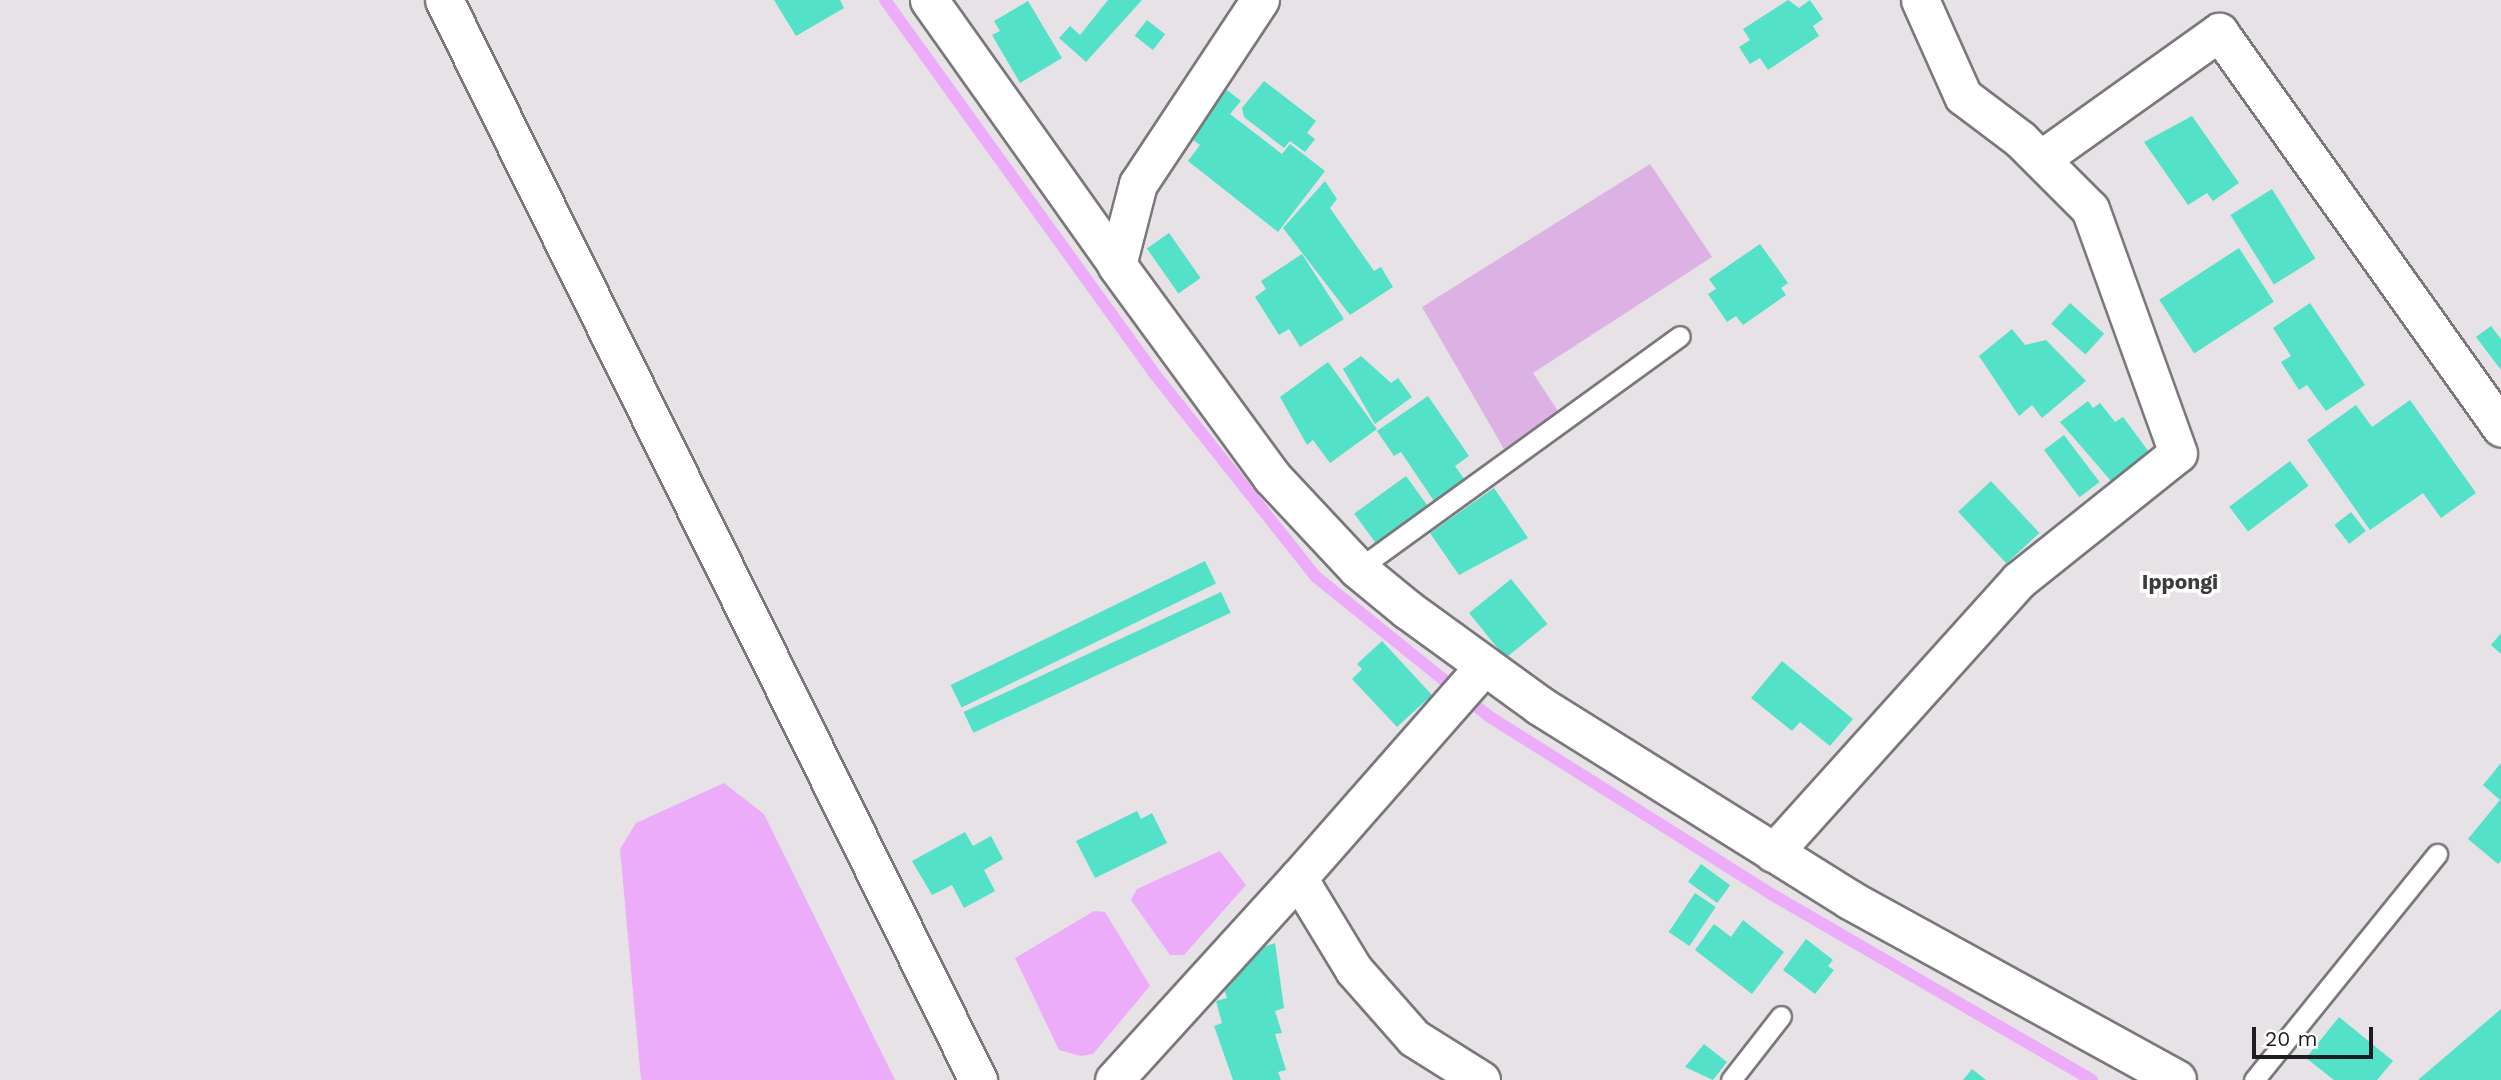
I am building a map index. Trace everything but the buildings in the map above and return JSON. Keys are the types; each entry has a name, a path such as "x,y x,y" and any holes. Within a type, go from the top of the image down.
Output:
{"street":[{"path":"444,0 978,1080"},
{"path":"929,0 1272,477 1358,569 1485,665 1773,853 2177,1080"},
{"path":"1117,265 1138,184 1261,0"},
{"path":"1773,853 2019,580 2178,453 2090,209 2041,159 1963,96 1920,0"},
{"path":"2041,159 2219,32 2501,428"},
{"path":"1114,1080 1298,878 1485,665"},
{"path":"1298,878 1354,970 1414,1038 1481,1080"}],"lane":[{"path":"1358,569 1680,336"},
{"path":"2254,1080 2437,854"},
{"path":"1731,1080 1781,1016"}],"shaded area":[{"path":"1650,164 1712,257 1533,373 1558,411 1504,449 1422,307"},
{"path":"724,783 764,814 895,1080 641,1080 620,849 636,823"},
{"path":"1220,851 1246,885 1184,955 1170,955 1131,900 1137,889"},
{"path":"1094,911 1105,912 1150,986 1093,1054 1081,1056 1059,1050 1015,958"}],"waterway":[{"path":"885,0 1153,372 1315,576 1490,717 1771,894 2092,1080"}],"district":[{"name":"Ippongi","path":"2180,582"}]}
